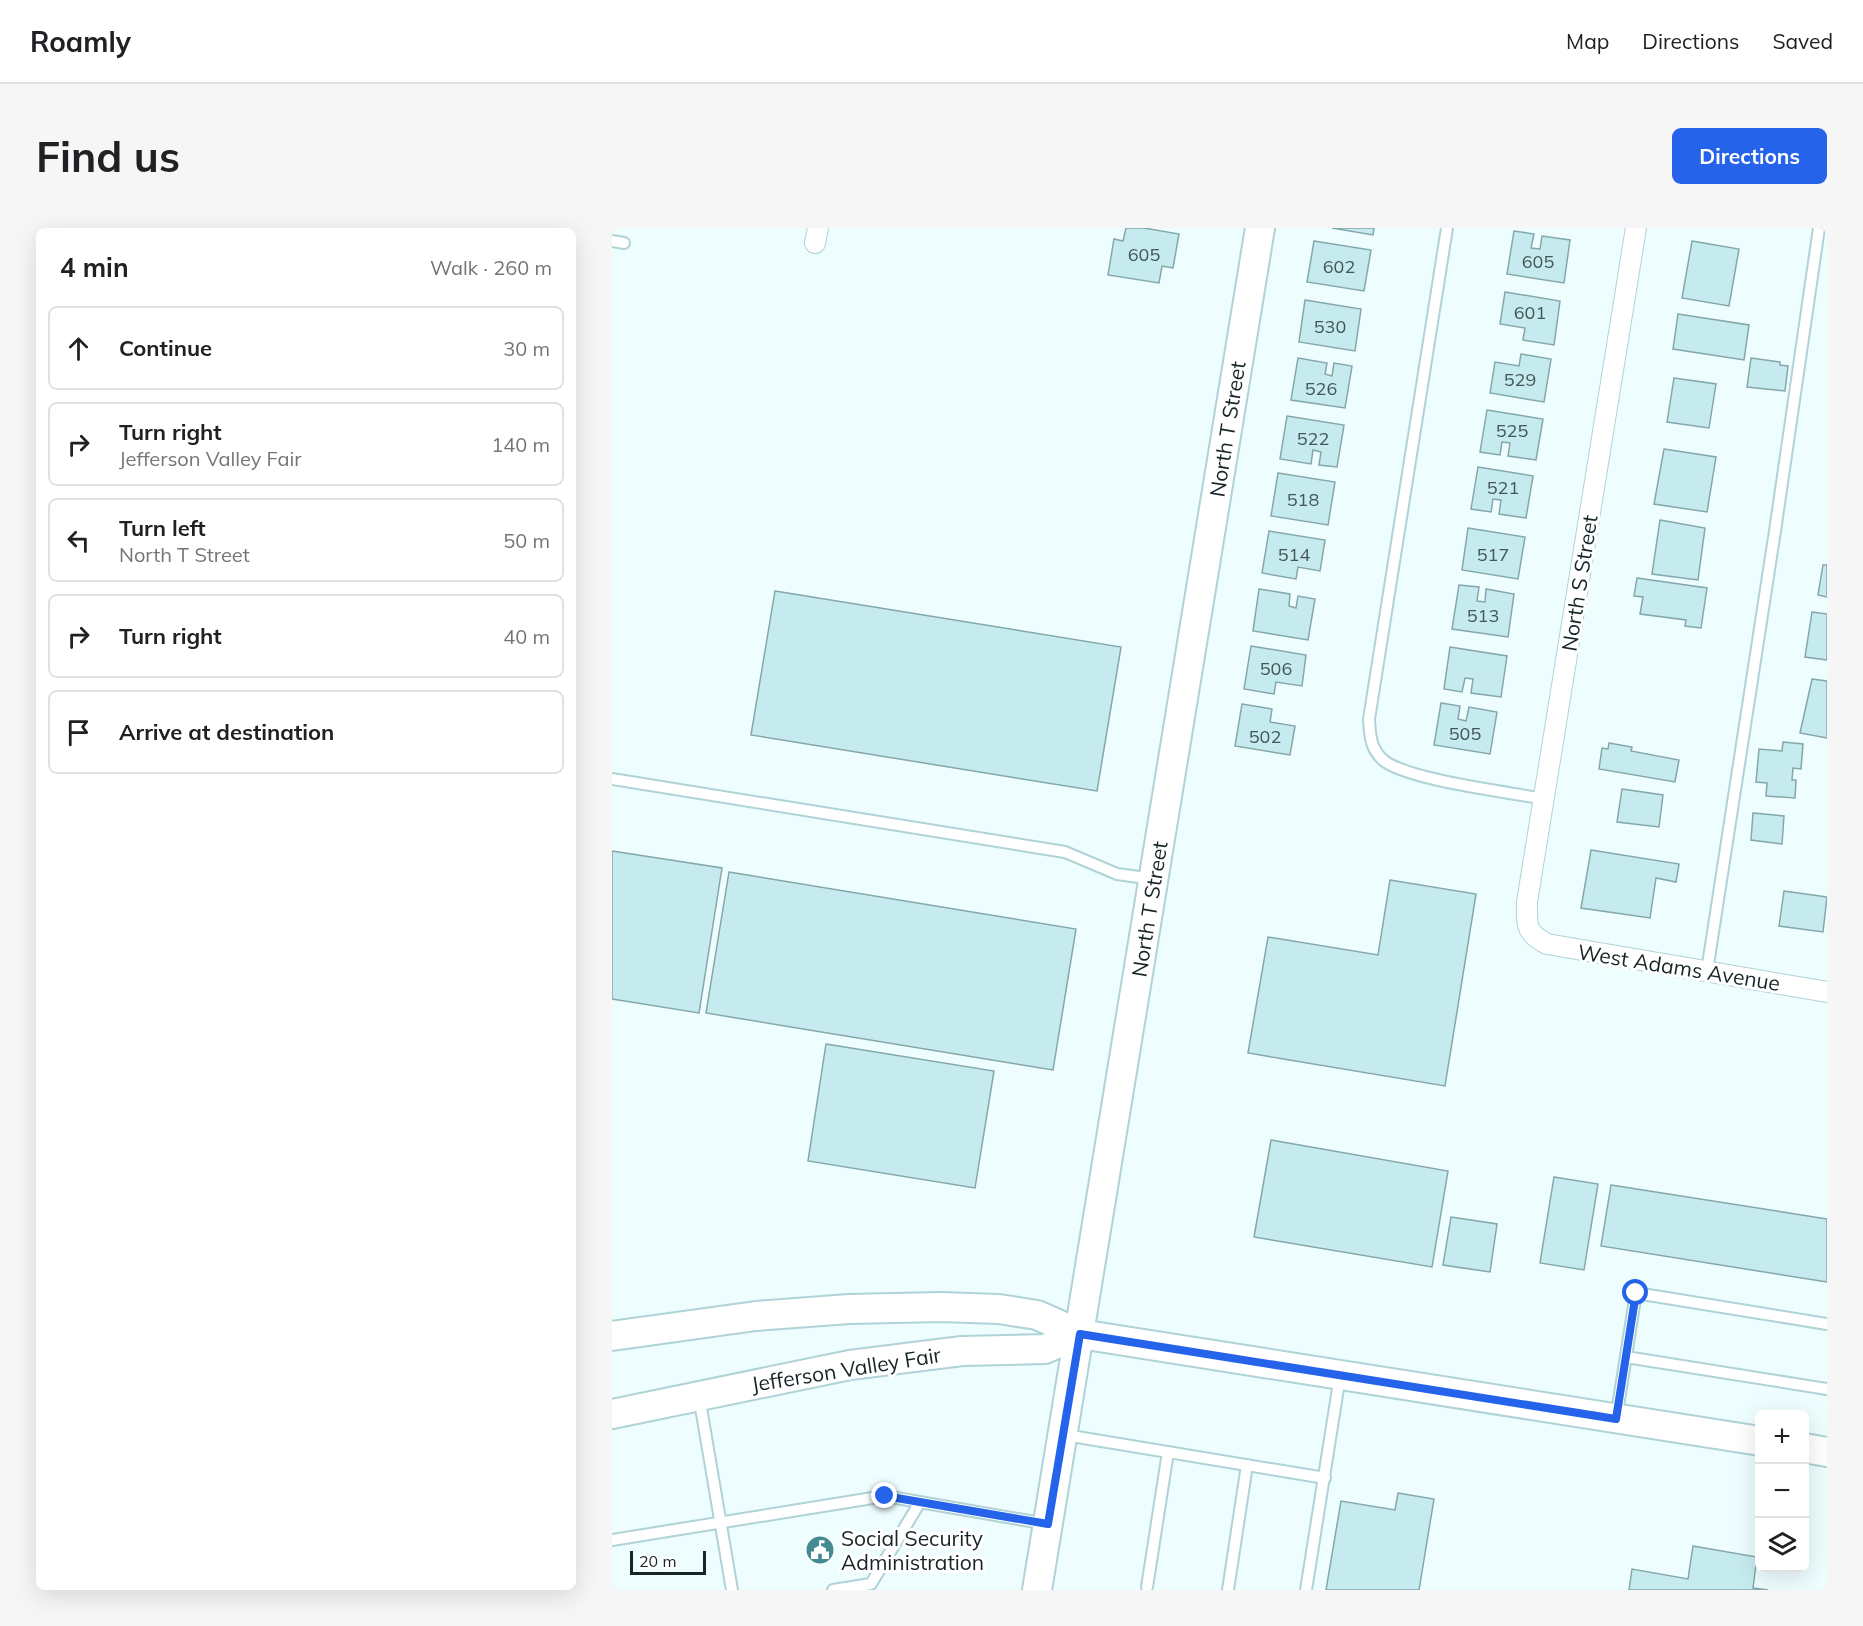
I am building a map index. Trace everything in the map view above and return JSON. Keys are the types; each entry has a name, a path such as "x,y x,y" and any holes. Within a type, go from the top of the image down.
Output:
{"street":[{"name":"North T Street","path":"1037,1590 1260,228"},
{"name":"North S Street","path":"1533,936 1527,921 1527,902 1636,228"},
{"name":"West Adams Avenue","path":"1533,936 1547,944 1557,946 1827,992"},
{"path":"612,1336 756,1316 849,1309 941,1307 999,1309 1037,1315 1080,1334 1755,1440"},
{"name":"Jefferson Valley Fair","path":"612,1413 850,1365 962,1351 1045,1349 1080,1334"},
{"path":"1809,1449 1827,1452"}],"lane":[{"path":"1448,228 1369,718 1370,742 1383,760 1399,769 1423,776 1544,799"},
{"path":"1707,971 1819,228"},
{"path":"612,779 1065,852 1117,874 1154,879"},
{"path":"1616,1419 1636,1293 1827,1324"},
{"path":"1626,1357 1827,1389"},
{"path":"1306,1590 1340,1375"},
{"path":"699,1396 732,1590"},
{"path":"1063,1435 1325,1478"},
{"path":"1147,1587 1168,1452"},
{"path":"1228,1590 1247,1466"},
{"path":"612,1540 885,1496 1048,1524"},
{"path":"833,1590 871,1584 920,1502"}],"building":[{"path":"1126,228 1144,228 1179,234 1173,268 1162,266 1159,283 1108,275 1114,239 1123,241"},
{"path":"1332,228 1374,228 1373,235"},
{"path":"1514,231 1534,234 1531,248 1540,249 1542,236 1570,240 1564,283 1507,274"},
{"path":"1314,241 1371,250 1364,291 1307,282"},
{"path":"1692,241 1739,249 1729,306 1682,298"},
{"path":"1505,292 1560,301 1554,345 1523,340 1525,328 1500,324"},
{"path":"1305,300 1361,309 1355,351 1299,342"},
{"path":"1678,314 1749,325 1744,360 1673,349"},
{"path":"1521,354 1551,359 1544,402 1490,393 1495,362 1519,366"},
{"path":"1298,358 1327,363 1325,374 1332,376 1334,363 1352,366 1345,408 1291,400"},
{"path":"1751,358 1780,362 1780,365 1788,366 1785,391 1747,387"},
{"path":"1674,378 1716,384 1709,428 1667,422"},
{"path":"1487,410 1543,419 1536,460 1508,456 1510,443 1502,442 1500,455 1480,452"},
{"path":"1287,416 1344,425 1337,467 1319,465 1321,452 1313,450 1311,464 1280,459"},
{"path":"1664,449 1716,457 1707,512 1654,504"},
{"path":"1478,467 1533,476 1526,518 1499,514 1501,500 1493,499 1491,512 1471,509"},
{"path":"1278,473 1335,482 1328,525 1271,516"},
{"path":"1660,520 1705,528 1698,580 1652,574"},
{"path":"1468,528 1525,537 1518,579 1462,570"},
{"path":"1269,531 1325,540 1320,571 1298,567 1296,579 1262,573"},
{"path":"1823,565 1827,565 1827,597 1818,595"},
{"path":"1637,578 1707,588 1701,628 1685,626 1686,620 1640,614 1643,597 1634,596"},
{"path":"1459,585 1479,587 1477,601 1485,602 1486,589 1514,594 1508,637 1452,629"},
{"path":"1259,589 1290,594 1289,606 1296,608 1298,596 1315,599 1308,640 1253,631"},
{"path":"775,591 1121,647 1097,791 751,735"},
{"path":"1812,612 1827,614 1827,660 1805,657"},
{"path":"1251,646 1306,655 1302,686 1276,682 1274,694 1244,689"},
{"path":"1450,647 1507,656 1501,697 1471,693 1473,679 1465,678 1462,692 1444,689"},
{"path":"1812,679 1827,681 1827,738 1800,733"},
{"path":"1441,703 1460,706 1458,719 1466,721 1469,707 1497,712 1490,754 1434,745"},
{"path":"1242,704 1272,709 1270,722 1295,726 1290,755 1235,746"},
{"path":"1783,742 1803,744 1801,769 1793,768 1792,780 1796,780 1795,798 1766,796 1767,783 1756,782 1759,749 1782,751"},
{"path":"1609,743 1632,747 1631,751 1679,760 1675,782 1599,769 1602,748 1608,749"},
{"path":"1622,789 1663,795 1659,827 1617,822"},
{"path":"1753,813 1784,816 1782,844 1751,840"},
{"path":"1591,850 1679,864 1676,882 1656,878 1650,918 1581,908"},
{"path":"612,851 722,868 699,1013 612,999"},
{"path":"729,872 1076,929 1053,1070 706,1013"},
{"path":"1390,880 1476,894 1445,1086 1248,1053 1268,937 1378,955"},
{"path":"1784,891 1827,897 1823,932 1779,926"},
{"path":"826,1044 994,1071 975,1188 808,1161"},
{"path":"1271,1140 1448,1171 1432,1267 1254,1237"},
{"path":"1554,1177 1598,1184 1584,1270 1540,1263"},
{"path":"1611,1185 1827,1219 1827,1282 1601,1246"},
{"path":"1451,1217 1497,1224 1490,1272 1443,1265"},
{"path":"1398,1493 1434,1499 1419,1590 1326,1590 1341,1501 1395,1510"},
{"path":"1693,1546 1755,1557 1753,1588 1768,1590 1629,1590 1632,1569 1688,1579"}],"place":[{"name":"Social Security Administration","path":"820,1550"}],"route":[{"path":"885,1496 1048,1524 1080,1334 1616,1419 1636,1293"}]}
